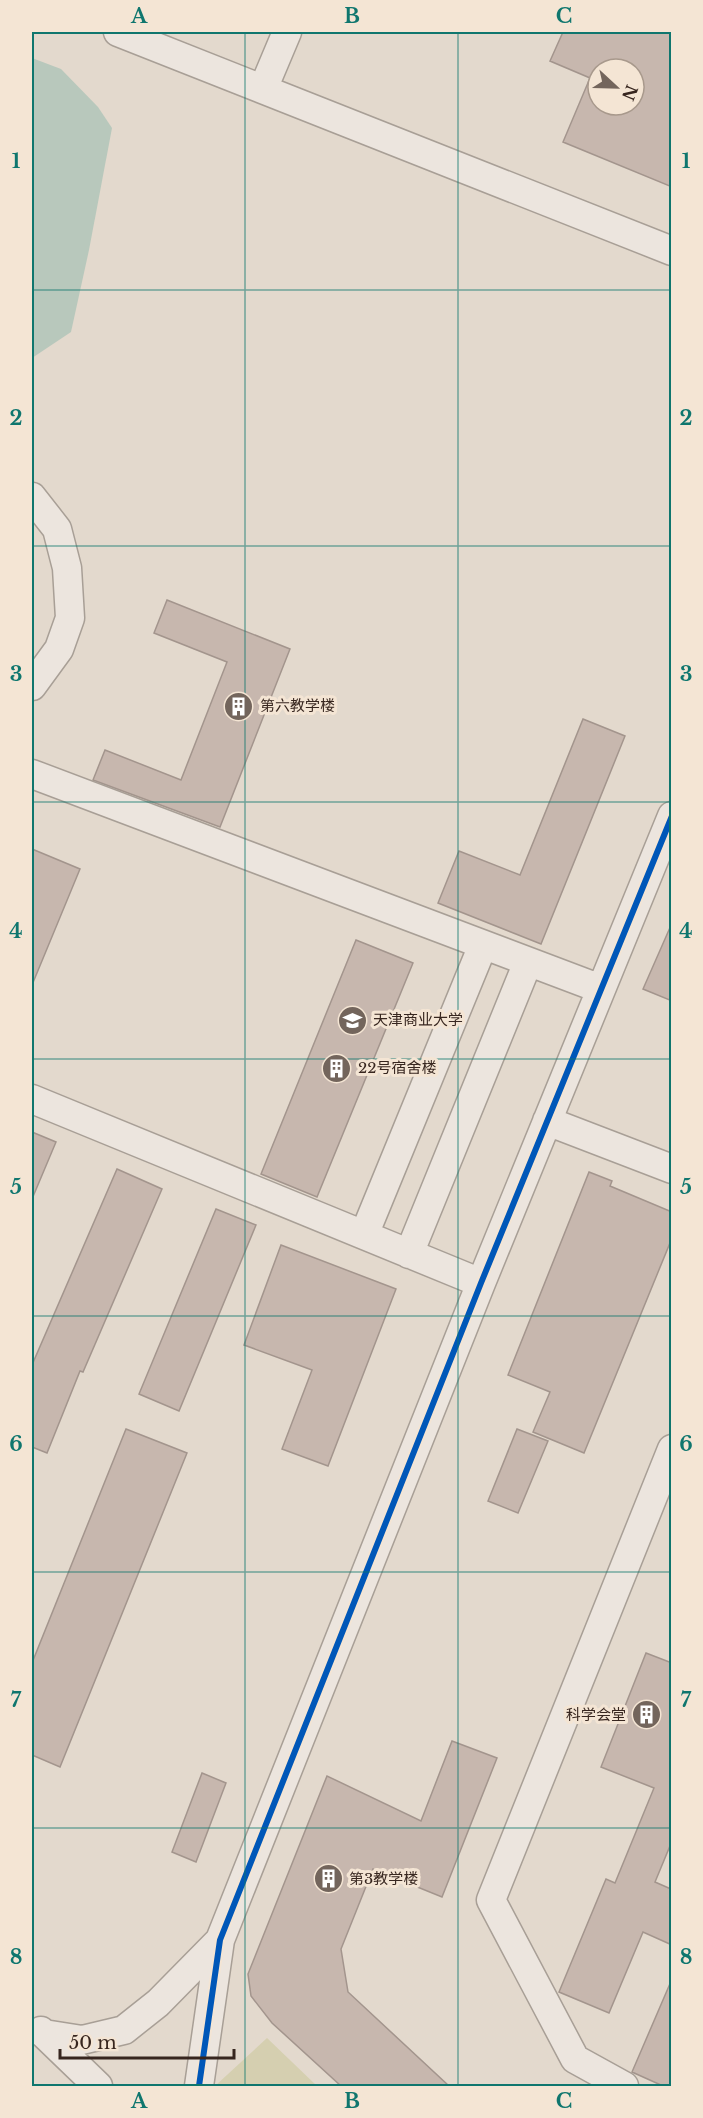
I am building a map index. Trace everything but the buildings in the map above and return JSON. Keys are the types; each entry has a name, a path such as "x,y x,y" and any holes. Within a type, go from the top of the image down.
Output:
{"street":[{"path":"118,32 672,251"},
{"path":"263,89 287,32"},
{"path":"32,497 57,528 67,568 70,618 59,649 32,686"},
{"path":"32,774 601,989"},
{"path":"199,2086 220,1940 481,1283 672,816"},
{"path":"364,1235 483,945"},
{"path":"409,1254 528,962"},
{"path":"32,1099 481,1283"},
{"path":"547,1121 672,1169"},
{"path":"624,2086 575,2059 490,1900 672,1449"},
{"path":"38,2029 82,2040 124,2030 158,2003 220,1940"},
{"path":"38,2029 98,2086"}],"shaded area":[{"path":"32,58 61,69 98,107 112,128 71,332 32,358"},
{"path":"267,2038 317,2086 215,2086"}],"cycle path":[{"path":"199,2086 220,1940 481,1283 672,816"}],"place":[{"name":"第六教学楼","path":"239,706"},
{"name":"天津商业大学","path":"352,1020"},
{"name":"22号宿舍楼","path":"337,1068"},
{"name":"科学会堂","path":"647,1715"},
{"name":"第3教学楼","path":"328,1879"}]}
